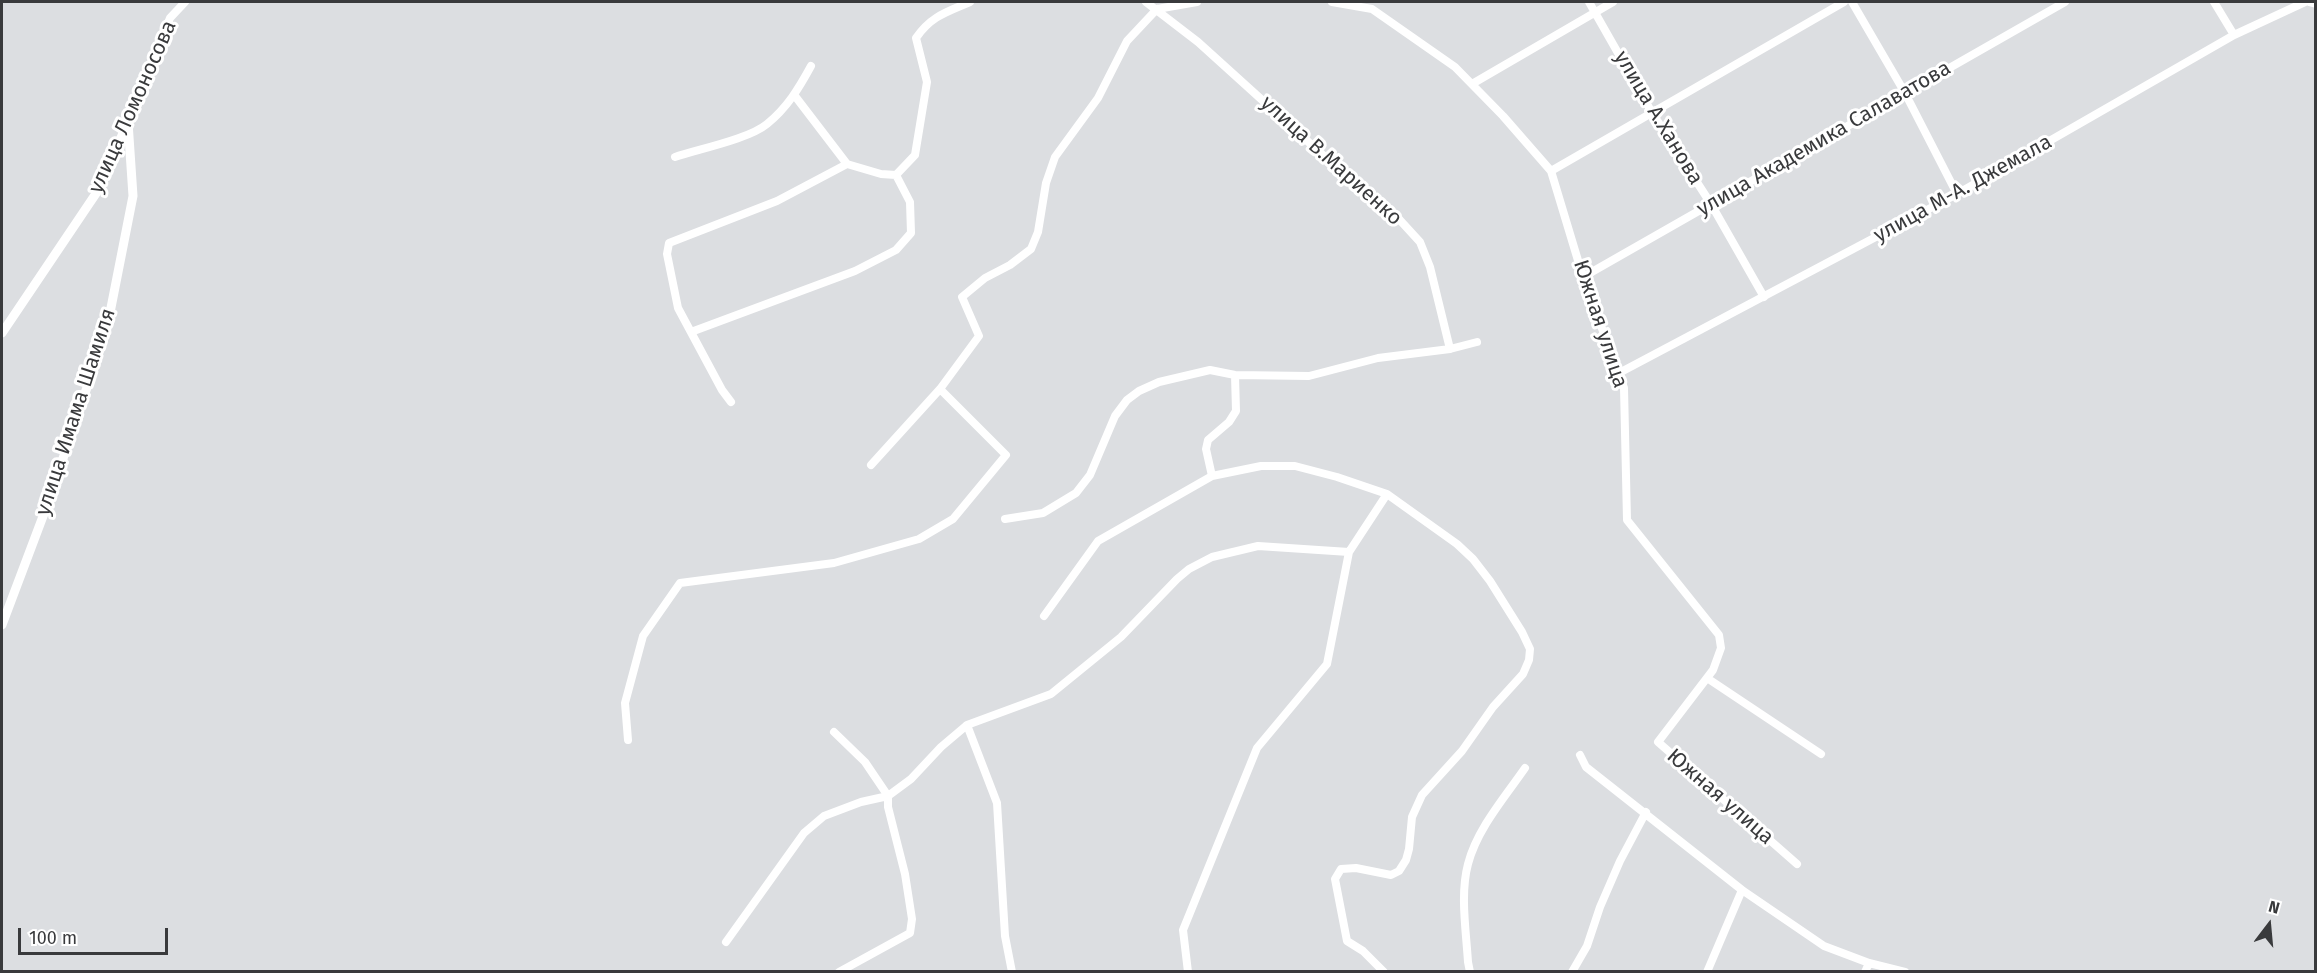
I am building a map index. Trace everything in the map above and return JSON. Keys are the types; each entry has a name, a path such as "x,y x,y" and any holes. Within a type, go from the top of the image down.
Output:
{"street":[{"name":"улица Ломоносова","path":"2,333 97,192 171,18 185,2"},
{"path":"896,175 915,155 927,82 916,38 925,24 938,15 970,2"},
{"name":"улица В.Мариенко","path":"1146,2 1198,42 1356,185 1398,218 1420,242 1430,267 1450,350"},
{"path":"871,465 940,389 979,336 962,297 985,278 1010,265 1031,249 1038,232 1046,183 1055,157 1098,98 1126,41 1157,9 1197,2"},
{"name":"Южная улица","path":"1336,2 1372,9 1455,67 1551,171 1583,277 1624,388 1627,520 1719,635 1720,648 1713,670 1658,742 1797,864"},
{"path":"1353,5 1365,2"},
{"name":"улица А.Ханова","path":"1589,2 1651,111 1711,204 1764,297"},
{"path":"1472,84 1613,2"},
{"path":"1551,171 1651,111 1844,2"},
{"path":"1852,2 1905,93 1957,194"},
{"name":"улица Академика Салаватова","path":"1583,277 2065,2"},
{"path":"2214,2 2234,35"},
{"path":"2307,2 2316,4"},
{"name":"улица М-А. Джемала","path":"1618,373 1957,194 2234,35 2307,2"},
{"path":"675,157 765,126 795,96 811,66"},
{"path":"795,96 847,164 881,174 896,175"},
{"name":"улица Имама Шамиля","path":"2,625 48,503 107,328 133,196 128,122"},
{"path":"731,402 722,390 678,308 667,254 669,243 777,201 847,164"},
{"path":"691,332 855,271 896,249 911,233 910,202 896,175"},
{"path":"1005,519 1043,513 1076,493 1090,476 1115,416 1127,400 1139,391 1159,382 1210,370 1235,375 1310,376 1378,358 1450,350 1477,342"},
{"path":"1212,476 1206,449 1208,440 1229,422 1236,411 1235,375"},
{"path":"628,740 625,703 643,636 680,582 834,563 919,539 953,519 1006,455 940,389"},
{"path":"1044,616 1098,541 1212,476 1261,466 1295,466 1388,494 1457,544 1473,560 1490,581 1522,632 1530,649 1529,660 1523,674 1493,707 1462,752 1422,795 1412,817 1410,849 1399,871 1391,875 1356,868 1341,869 1335,879 1347,941 1363,951 1384,972"},
{"path":"1188,972 1183,930 1257,748 1328,664 1349,552 1388,494"},
{"path":"726,942 804,833 824,816 888,795 911,779 941,747 967,725 1051,694 1122,637 1177,579 1212,557 1258,546 1349,552"},
{"path":"1707,678 1821,754"},
{"path":"967,725 998,803 1005,936 1011,972"},
{"path":"834,732 865,762 888,795 888,807 905,874 912,919 910,933 839,972"},
{"path":"1580,754 1586,767 1646,812 1742,890 1824,946 1869,963 1905,972"},
{"path":"1470,972 1465,887 1468,865 1475,844 1525,768"},
{"path":"1572,972 1587,946 1600,907 1620,861 1646,812"},
{"path":"1707,972 1742,890"},
{"path":"1865,972 1869,963"}]}
